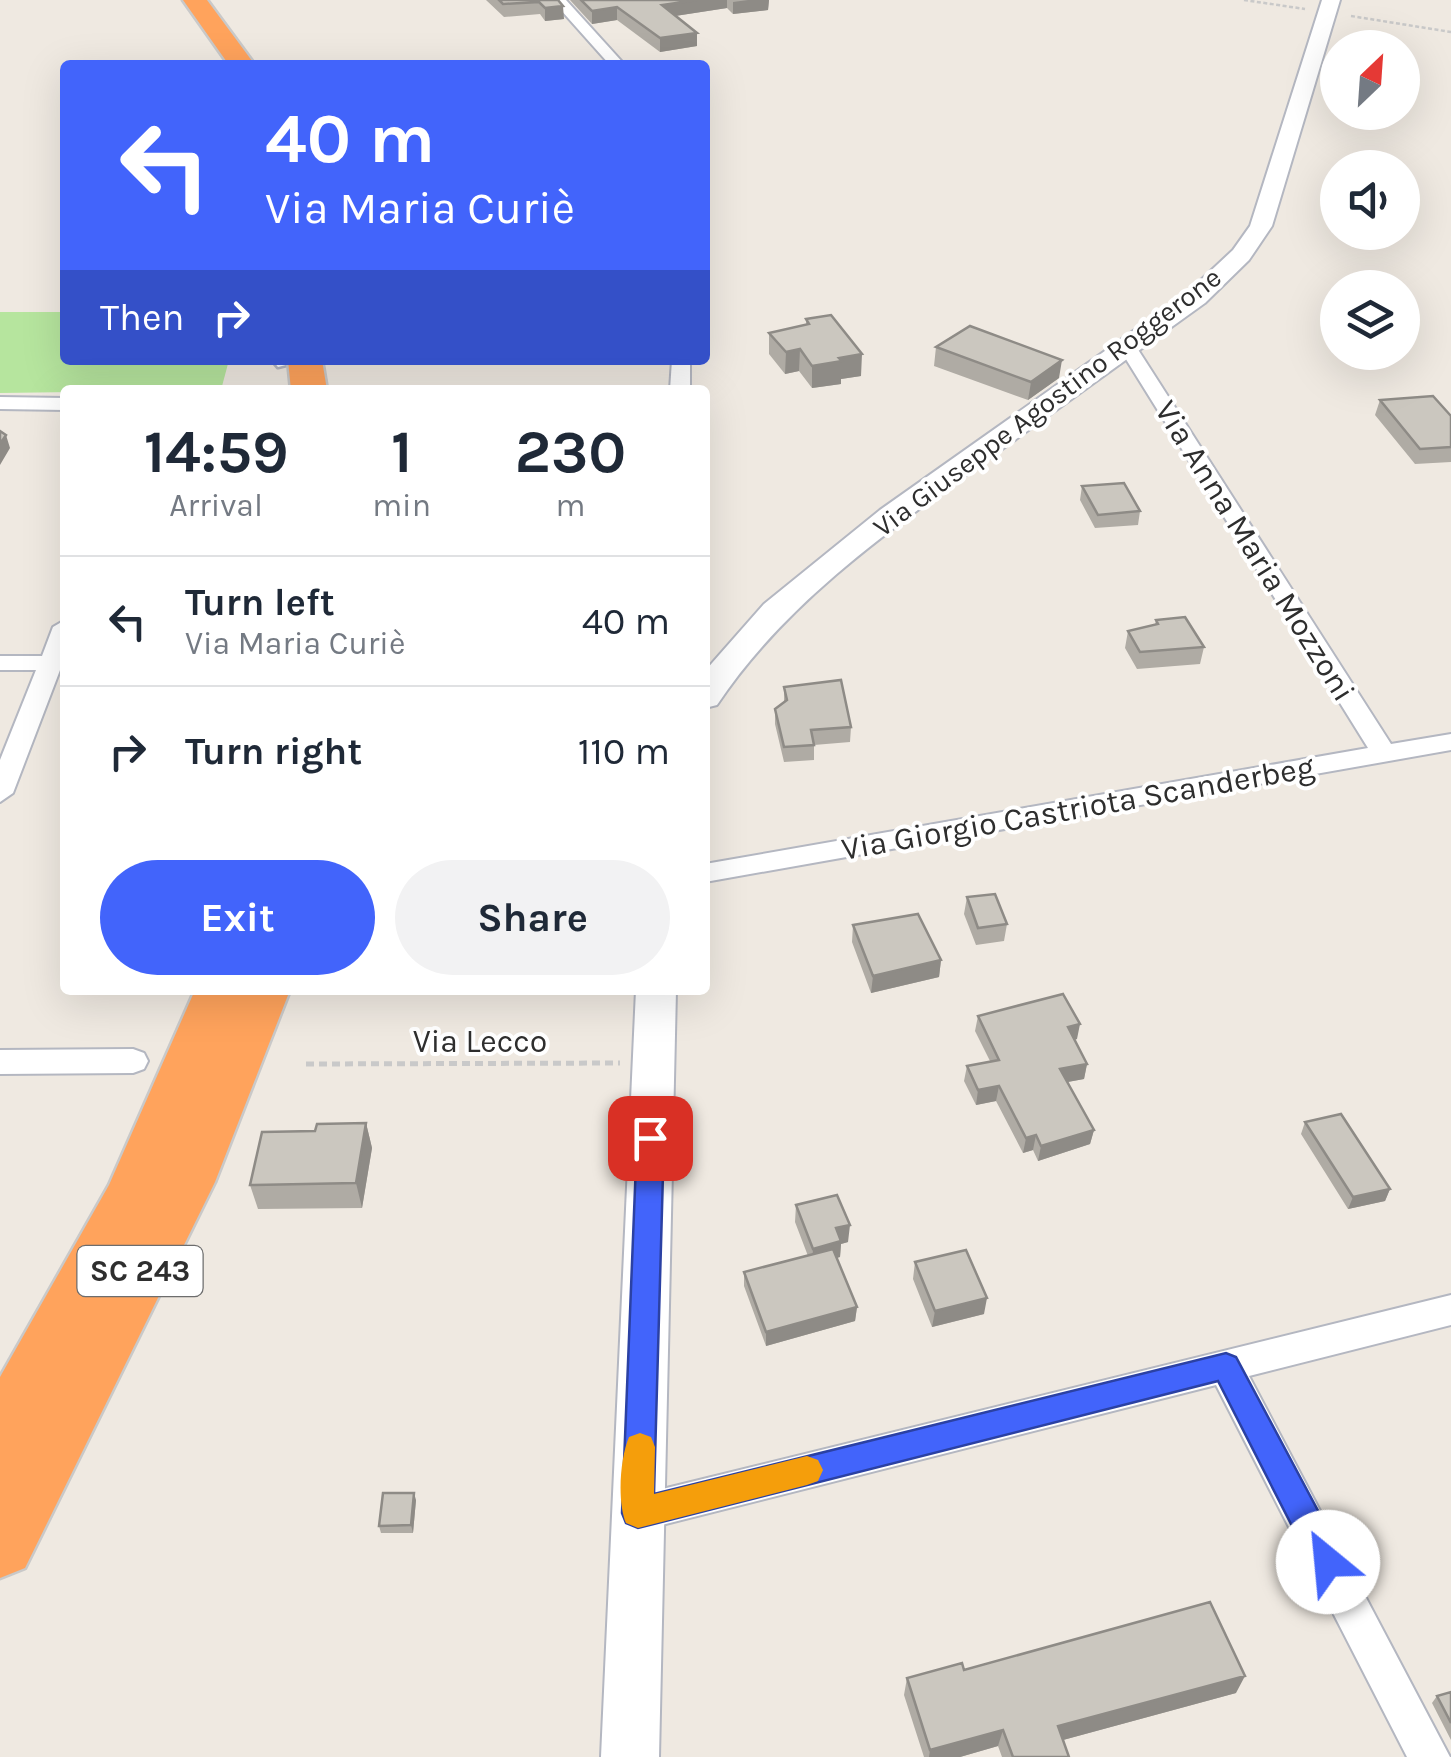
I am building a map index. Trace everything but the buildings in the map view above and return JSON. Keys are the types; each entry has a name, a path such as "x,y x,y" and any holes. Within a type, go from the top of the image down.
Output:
{"highway":[{"path":"176,0 216,60"},
{"path":"195,0 238,60"},
{"name":"SC 243","path":"0,1441 134,1194 220,995"},
{"name":"SC 243","path":"0,1544 184,1182 261,995"}],"street":[{"path":"559,0 613,60"},
{"name":"Via Giuseppe Agostino Roggerone","path":"710,686 775,612 890,516 1196,298 1241,255 1261,226 1329,6"},
{"name":"Via Anna Maria Mozzoni","path":"1128,348 1384,754"},
{"path":"0,403 60,404"},
{"path":"0,663 57,663 0,794"},
{"name":"Via Giorgio Castriota Scanderbeg","path":"710,872 1451,742"},
{"path":"630,1757 656,995"},
{"path":"0,1062 133,1061"},
{"path":"638,1513 1451,1310"},
{"path":"1226,1366 1430,1757"}],"path":[{"path":"1244,0 1329,6 1451,32"},
{"name":"Via Lecco","path":"306,1064 653,1063"}],"green space":[{"path":"0,312 60,312 60,365 228,365 222,385 60,385 60,392 0,393"}],"slow traffic":[{"path":"640,1447 638,1513 807,1470"}],"route":[{"path":"650,1138 638,1513 1226,1366 1328,1562"}]}
